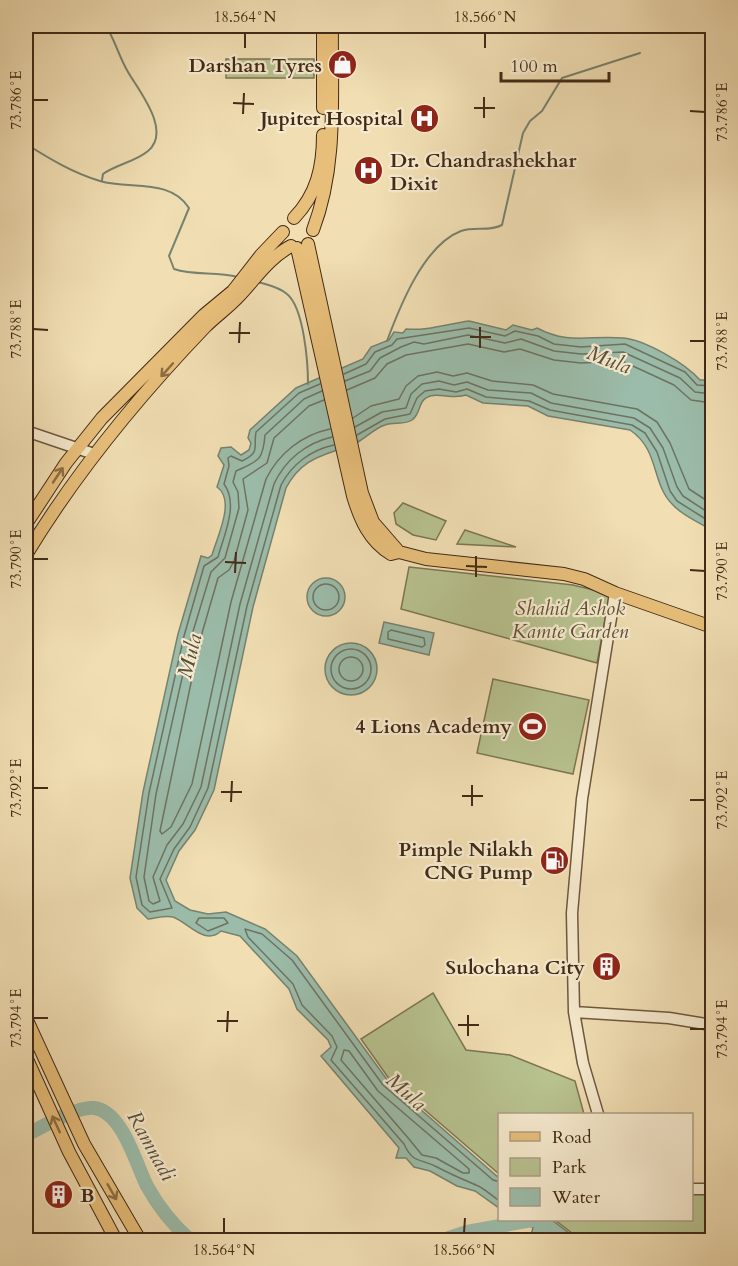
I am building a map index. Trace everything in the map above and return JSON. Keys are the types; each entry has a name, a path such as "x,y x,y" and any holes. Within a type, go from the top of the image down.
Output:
{"main road":[{"path":"26,524 77,448 102,418 236,293 257,268 283,232 286,224 294,218 314,191 322,168 323,26"},
{"path":"257,268 279,252 298,246 313,230 323,204 330,169 332,26"},
{"path":"294,218 308,221 313,230"},
{"path":"283,232 286,242 298,246 308,271 358,494 360,518 370,535 391,554 399,552 426,559 564,574 584,579 615,593 712,627"},
{"path":"26,555 94,453 205,320"},
{"path":"26,1018 84,1144 140,1240"},
{"path":"26,1057 69,1152 116,1240"}],"street":[{"path":"26,431 94,453"},
{"path":"598,1113 583,1063 574,1012 574,869 591,735 615,593"},
{"path":"574,1012 669,1018 712,1025"},
{"path":"693,1189 712,1189"}],"green space":[{"path":"226,59 314,59 314,78 226,78"},
{"path":"403,503 446,521 436,540 413,535 396,524 394,513"},
{"path":"465,530 516,547 457,544"},
{"name":"Shahid Ashok Kamte Garden","path":"409,567 573,585 610,594 597,663 401,609"},
{"name":"4 Lions Academy","path":"493,679 589,700 573,774 477,753"},
{"path":"433,993 466,1050 510,1055 575,1081 584,1113 498,1113 498,1173 390,1080 361,1039"},
{"path":"693,1193 712,1193 712,1240 581,1240 556,1221 693,1221"}],"water":[{"name":"Mula","path":"469,321 506,330 513,325 532,330 537,328 569,338 623,338 642,343 664,353 700,380 712,380 712,530 682,513 666,497 646,447 630,430 548,416 528,406 483,403 466,395 430,396 423,400 417,415 409,422 381,426 358,442 309,462 293,477 286,488 253,607 214,790 195,830 179,851 166,880 175,901 190,910 208,914 226,912 265,929 297,956 388,1081 498,1177 498,1207 475,1191 457,1186 430,1171 414,1167 406,1158 396,1158 399,1148 321,1056 331,1047 328,1040 297,1009 289,989 240,936 221,931 215,935 203,935 170,916 148,919 137,908 130,878 143,792 178,634 201,556 208,558 212,555 224,519 225,501 217,487 224,465 218,456 221,448 231,447 241,455 249,450 250,430 296,388 363,359 371,347 389,340 394,332 403,333 406,329 429,328"},
{"path":"326,578 339,584 345,597 339,610 326,616 313,610 307,597 313,584"},
{"path":"384,622 434,633 429,655 379,643"},
{"path":"351,643 361,645 369,651 375,659 377,669 375,679 369,687 361,693 351,695 341,693 333,687 327,679 325,669 327,659 333,651 341,645"},
{"path":"524,1221 553,1221 578,1240 533,1240 530,1238 533,1228"}],"waterway":[{"path":"102,180 103,174 148,151 157,133 151,111 125,66 106,26"},
{"path":"387,341 415,278 436,249 448,238 461,231 502,225 523,133 530,121 542,111 562,78 640,53"},
{"path":"26,144 90,178 112,184 149,187 171,192 189,208 169,256 174,269 238,277"},
{"path":"258,282 273,286 287,294 293,301 304,336 308,384"},
{"name":"Ramnadi","path":"26,1135 78,1110 94,1108 104,1111 113,1118 127,1140 156,1201 190,1240"},
{"name":"Ramnadi","path":"443,1240 467,1232 527,1221"}],"place":[{"name":"Darshan Tyres","path":"343,65"},
{"name":"Jupiter Hospital","path":"424,118"},
{"name":"Dr. Chandrashekhar Dixit","path":"369,171"},
{"name":"4 Lions Academy","path":"533,726"},
{"name":"Pimple Nilakh CNG Pump","path":"554,860"},
{"name":"Sulochana City","path":"606,967"},
{"name":"B","path":"59,1195"}]}
